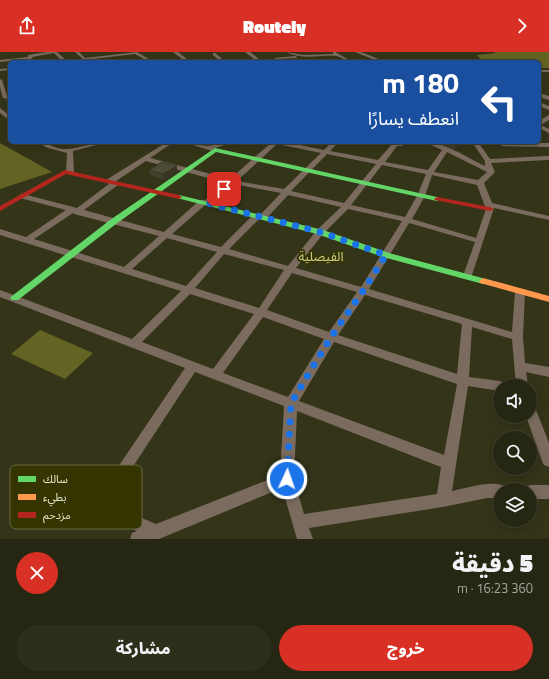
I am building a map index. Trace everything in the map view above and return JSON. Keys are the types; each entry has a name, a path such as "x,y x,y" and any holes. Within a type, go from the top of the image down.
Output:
{"street":[{"path":"23,52 35,60"},
{"path":"0,61 55,52 64,60"},
{"path":"77,52 84,59 91,60 135,52 149,60"},
{"path":"111,52 122,58"},
{"path":"176,53 184,52"},
{"path":"246,52 258,60"},
{"path":"288,52 303,56"},
{"path":"296,55 310,52"},
{"path":"333,52 348,60"},
{"path":"357,52 379,60"},
{"path":"176,53 186,60"},
{"path":"219,53 214,54 222,60"},
{"path":"279,60 276,58 339,55"},
{"path":"0,80 5,98"},
{"path":"0,110 8,117"},
{"path":"542,127 549,117"},
{"path":"43,144 66,151 96,144"},
{"path":"27,240 75,211 144,159 168,144"},
{"path":"193,144 256,160 421,196 549,218"},
{"path":"15,298 113,222 187,170 211,149 225,144"},
{"path":"126,270 164,235 232,182 275,144"},
{"path":"288,144 480,183"},
{"path":"134,343 188,290 222,251 260,217 334,144"},
{"path":"216,374 262,312 290,269 320,232 346,206 380,163 392,144"},
{"path":"433,144 446,148 491,172"},
{"path":"476,144 488,161 487,164 491,172"},
{"path":"501,144 519,159"},
{"path":"501,144 547,145"},
{"path":"305,539 287,479 291,403 331,337 386,255 421,196 430,172 446,148"},
{"path":"70,150 70,173"},
{"path":"488,161 549,158"},
{"path":"144,159 232,182 286,192 407,220 479,241"},
{"path":"0,209 65,172 156,191 320,232 386,255 549,299"},
{"path":"480,183 491,172"},
{"path":"468,276 490,207 480,183"},
{"path":"23,196 113,222 290,269 517,337"},
{"path":"0,232 262,312 331,337 463,381 493,385"},
{"path":"520,291 517,337 521,379"},
{"path":"0,293 448,463"},
{"path":"443,500 448,463 463,381 467,322"},
{"path":"126,465 193,365"},
{"path":"520,366 549,372"},
{"path":"535,423 549,461"},
{"path":"138,539 287,479"},
{"path":"299,522 493,491"},
{"path":"537,492 549,492"},
{"path":"142,526 156,532"}],"shaded area":[{"path":"493,52 549,52 549,68 541,68 541,60 481,60 477,55 496,53"},
{"path":"0,143 52,172 0,189"},
{"path":"40,330 93,353 65,379 11,354"}],"building":[{"path":"162,162 177,166 163,174 149,170"}],"traffic: fast":[{"path":"15,298 113,222 215,150 437,199"},
{"path":"179,197 320,232 386,255 483,281"}],"traffic: slow":[{"path":"483,281 549,299"}],"traffic: jam":[{"path":"0,209 65,172 179,197"},
{"path":"437,199 490,209"}],"district":[{"name":"الفيصلية","path":"321,256"}],"route":[{"path":"224,189 207,203 320,232 386,255 331,337 291,403 287,479"}]}
